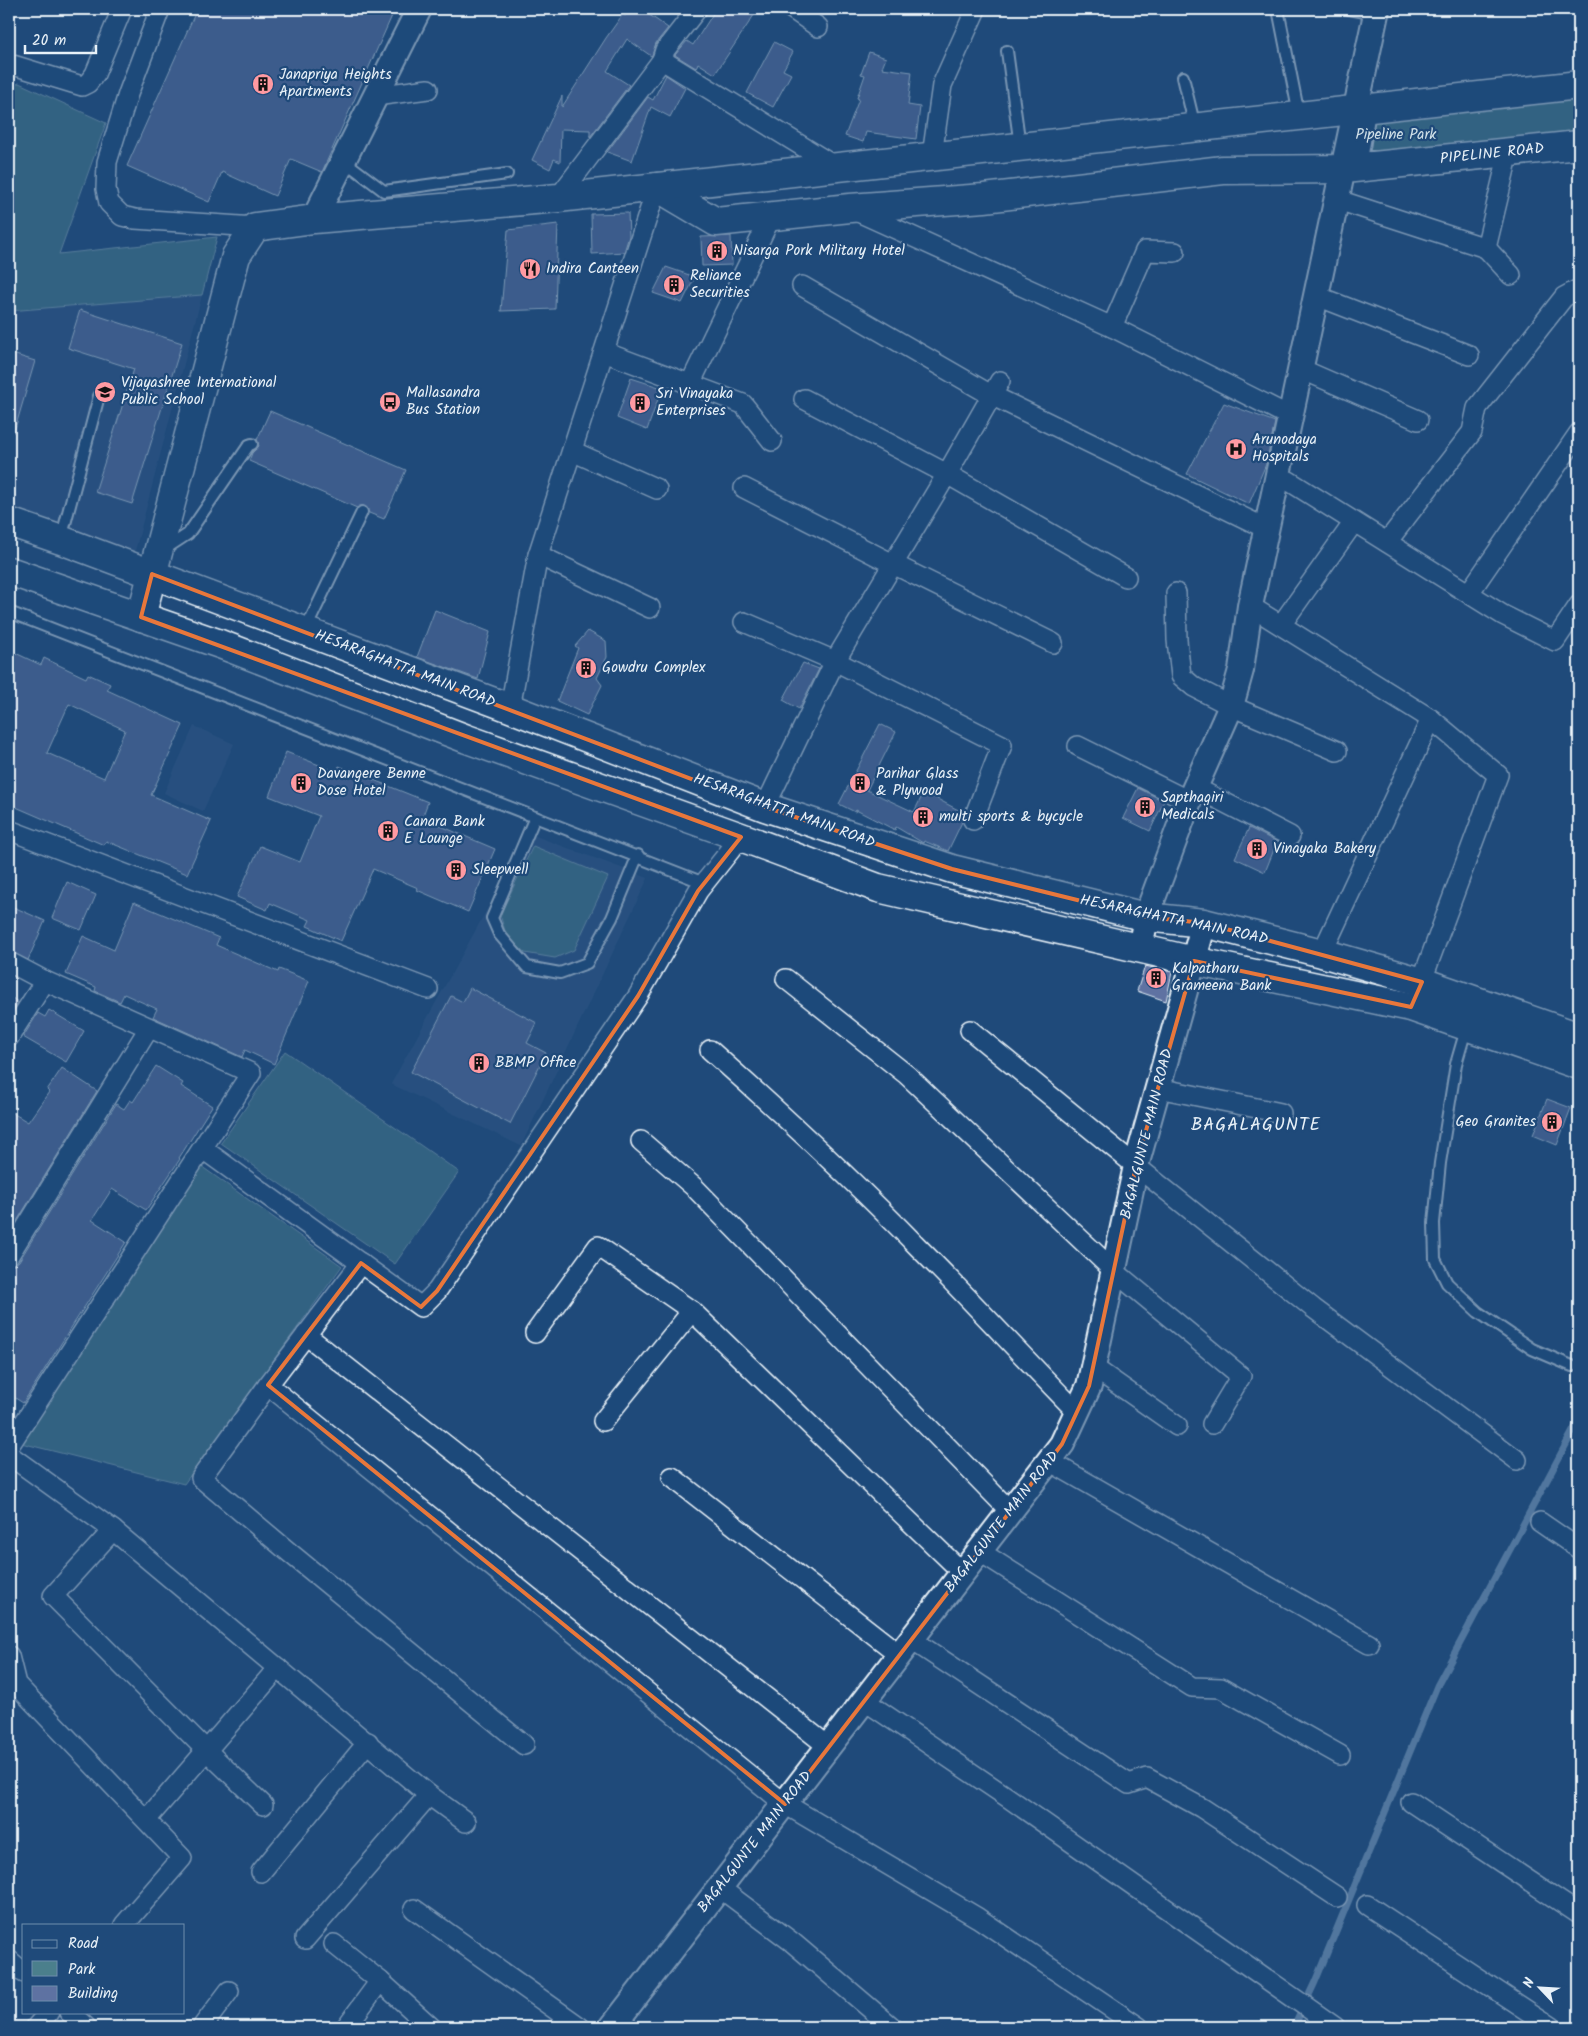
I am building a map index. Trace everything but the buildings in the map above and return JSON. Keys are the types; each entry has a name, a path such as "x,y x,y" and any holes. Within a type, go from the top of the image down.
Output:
{"main road":[{"path":"141,617 236,256 255,227 314,219 558,198 1579,85"},
{"name":"PIPELINE ROAD","path":"657,187 716,222 850,208 984,198 1223,170 1344,169 1579,145"},
{"name":"HESARAGHATTA MAIN ROAD","path":"9,522 61,540 154,564 305,631 765,807 952,869 1146,917 1204,923 1322,953 1422,982 1579,1036"},
{"path":"9,570 220,644 467,739 878,888 1140,949 1411,1008 1579,1065"}],"street":[{"path":"9,65 13,64 82,86 88,83 95,74 122,9"},
{"path":"160,9 128,94 107,162 106,189 109,203 122,216 135,219 255,227"},
{"path":"314,219 419,9"},
{"path":"558,198 662,60 665,50 697,9"},
{"path":"792,9 818,27"},
{"path":"932,156 942,85 976,9"},
{"path":"1140,949 1146,917 1192,795 1231,706 1241,670 1250,606 1377,11"},
{"path":"662,60 836,167"},
{"path":"375,96 428,89"},
{"path":"1579,89 1368,111 1360,160 1579,137"},
{"path":"1486,248 1509,152"},
{"path":"510,708 538,555 657,187"},
{"path":"1338,200 1486,248 1511,275"},
{"path":"850,208 1112,327 1292,416"},
{"path":"690,384 771,217"},
{"path":"1112,327 1145,251 1175,252"},
{"path":"802,286 1267,529"},
{"path":"1387,542 1472,432 1477,408 1564,297 1579,289"},
{"path":"1317,296 1469,355"},
{"path":"604,352 743,404 772,441"},
{"path":"1301,369 1418,420"},
{"path":"765,807 835,661 996,388"},
{"path":"804,399 947,474 1126,578"},
{"path":"1469,593 1579,433"},
{"path":"572,451 657,489"},
{"path":"1278,477 1387,542 1503,615 1555,642 1579,605"},
{"path":"744,488 1053,643"},
{"path":"1281,625 1354,522"},
{"path":"538,555 650,608"},
{"path":"1176,593 1177,640 1181,676 1194,687 1231,706 1337,751"},
{"path":"1250,606 1431,720 1498,775 1411,1008"},
{"path":"744,622 835,661 1002,745 974,820"},
{"path":"1322,953 1431,720"},
{"path":"1078,746 1290,836"},
{"path":"9,830 428,989"},
{"path":"203,1149 421,1307 437,1291 638,996 704,883 741,837"},
{"name":"BAGALGUNTE MAIN ROAD","path":"612,2027 1062,1444 1089,1386 1136,1166 1204,923"},
{"path":"9,962 45,981 251,1073 9,1446"},
{"path":"786,979 907,1075 1114,1271 1241,1376 1212,1424"},
{"path":"9,1037 45,981"},
{"path":"9,1256 149,1028"},
{"path":"970,1030 1313,1308 1517,1460"},
{"path":"710,1050 778,1110 920,1248 1077,1412"},
{"path":"1158,1088 1281,1113"},
{"path":"641,1141 694,1187 1010,1511"},
{"path":"534,1333 598,1246 692,1311 963,1573"},
{"path":"361,1263 268,1385 201,1478 524,1745"},
{"path":"603,1421 692,1311"},
{"path":"306,1335 829,1747"},
{"path":"1093,1367 1177,1426"},
{"path":"268,1385 785,1804 978,1918 1139,2027"},
{"path":"9,1455 113,1530 429,1795 466,1822"},
{"path":"1049,1461 1368,1644"},
{"path":"672,1477 906,1647 1129,1784 1147,1778 1202,1808 1338,1897"},
{"path":"1540,1522 1579,1549"},
{"path":"113,1530 53,1596 206,1751 263,1805"},
{"path":"979,1552 1192,1687 1221,1688 1340,1755"},
{"path":"9,1656 16,1684 147,1819 182,1858 125,1924"},
{"path":"147,1819 278,1668"},
{"path":"865,1701 1010,1799 1336,2027"},
{"path":"261,1872 368,1742"},
{"path":"305,1939 429,1795"},
{"path":"1411,1802 1579,1914"},
{"path":"720,1888 792,1942 892,2027"},
{"path":"1367,1905 1552,2027"},
{"path":"414,1909 580,2027"},
{"path":"334,1944 380,1981 431,2027"},
{"path":"9,1960 22,1971"},
{"path":"346,2027 380,1981"},
{"path":"202,2027 229,1991"},
{"path":"36,2027 46,2014"},
{"path":"70,2014 86,2027"}],"lane":[{"path":"1278,9 1299,116"},
{"path":"1349,9 1377,11"},
{"path":"1007,51 1020,147"},
{"path":"1183,77 1195,128"},
{"path":"343,160 384,191 507,174"},
{"path":"61,540 100,396"},
{"path":"154,564 188,534 252,444"},
{"path":"305,631 362,512"},
{"path":"9,612 704,883"},
{"path":"535,817 492,918 500,934 527,967 560,973 587,963 612,918 638,856"},
{"path":"1467,1026 1456,1064 1440,1163 1434,1223 1435,1259 1447,1283 1478,1312 1532,1349 1572,1366"}],"highlighted area":[{"path":"152,574 765,807 952,869 1146,917 1204,923 1422,982 1411,1007 1194,961 1136,1166 1089,1386 1062,1444 785,1804 268,1385 361,1263 421,1307 437,1291 638,996 698,891 741,837 141,617"}],"shaded area":[{"name":"Vijayashree International Public School","path":"202,295 135,551 9,509 9,311"},
{"path":"194,726 234,744 203,811 164,793"},
{"path":"522,831 648,878 521,1146 391,1084 490,904"}],"green space":[{"path":"19,83 106,123 59,254 217,237 202,295 9,311 9,88"},
{"name":"Pipeline Park","path":"1579,95 1579,139 1355,163 1364,114"},
{"path":"533,846 608,877 574,950 555,958 525,953 506,934 500,915"},
{"path":"285,1051 459,1172 395,1264 221,1143"},
{"path":"198,1164 342,1266 184,1484 17,1442"}],"waterway":[{"path":"1294,2027 1315,1982 1437,1686 1579,1420"}],"place":[{"name":"Janapriya Heights Apartments","path":"263,84"},
{"name":"Nisarga Pork Military Hotel","path":"717,251"},
{"name":"Indira Canteen","path":"530,269"},
{"name":"Reliance Securities","path":"674,285"},
{"name":"Vijayashree International Public School","path":"105,392"},
{"name":"Mallasandra Bus Station","path":"390,402"},
{"name":"Sri Vinayaka Enterprises","path":"640,403"},
{"name":"Arunodaya Hospitals","path":"1236,449"},
{"name":"Gowdru Complex","path":"586,668"},
{"name":"Davangere Benne Dose Hotel","path":"301,783"},
{"name":"Parihar Glass & Plywood","path":"860,783"},
{"name":"Sapthagiri Medicals","path":"1145,807"},
{"name":"multi sports & bycycle","path":"923,817"},
{"name":"Canara Bank E Lounge","path":"388,831"},
{"name":"Vinayaka Bakery","path":"1257,849"},
{"name":"Sleepwell","path":"456,870"},
{"name":"Kalpatharu Grameena Bank","path":"1156,978"},
{"name":"BBMP Office","path":"479,1063"},
{"name":"Geo Granites","path":"1552,1122"}],"district":[{"name":"BAGALAGUNTE","path":"1256,1125"}]}
